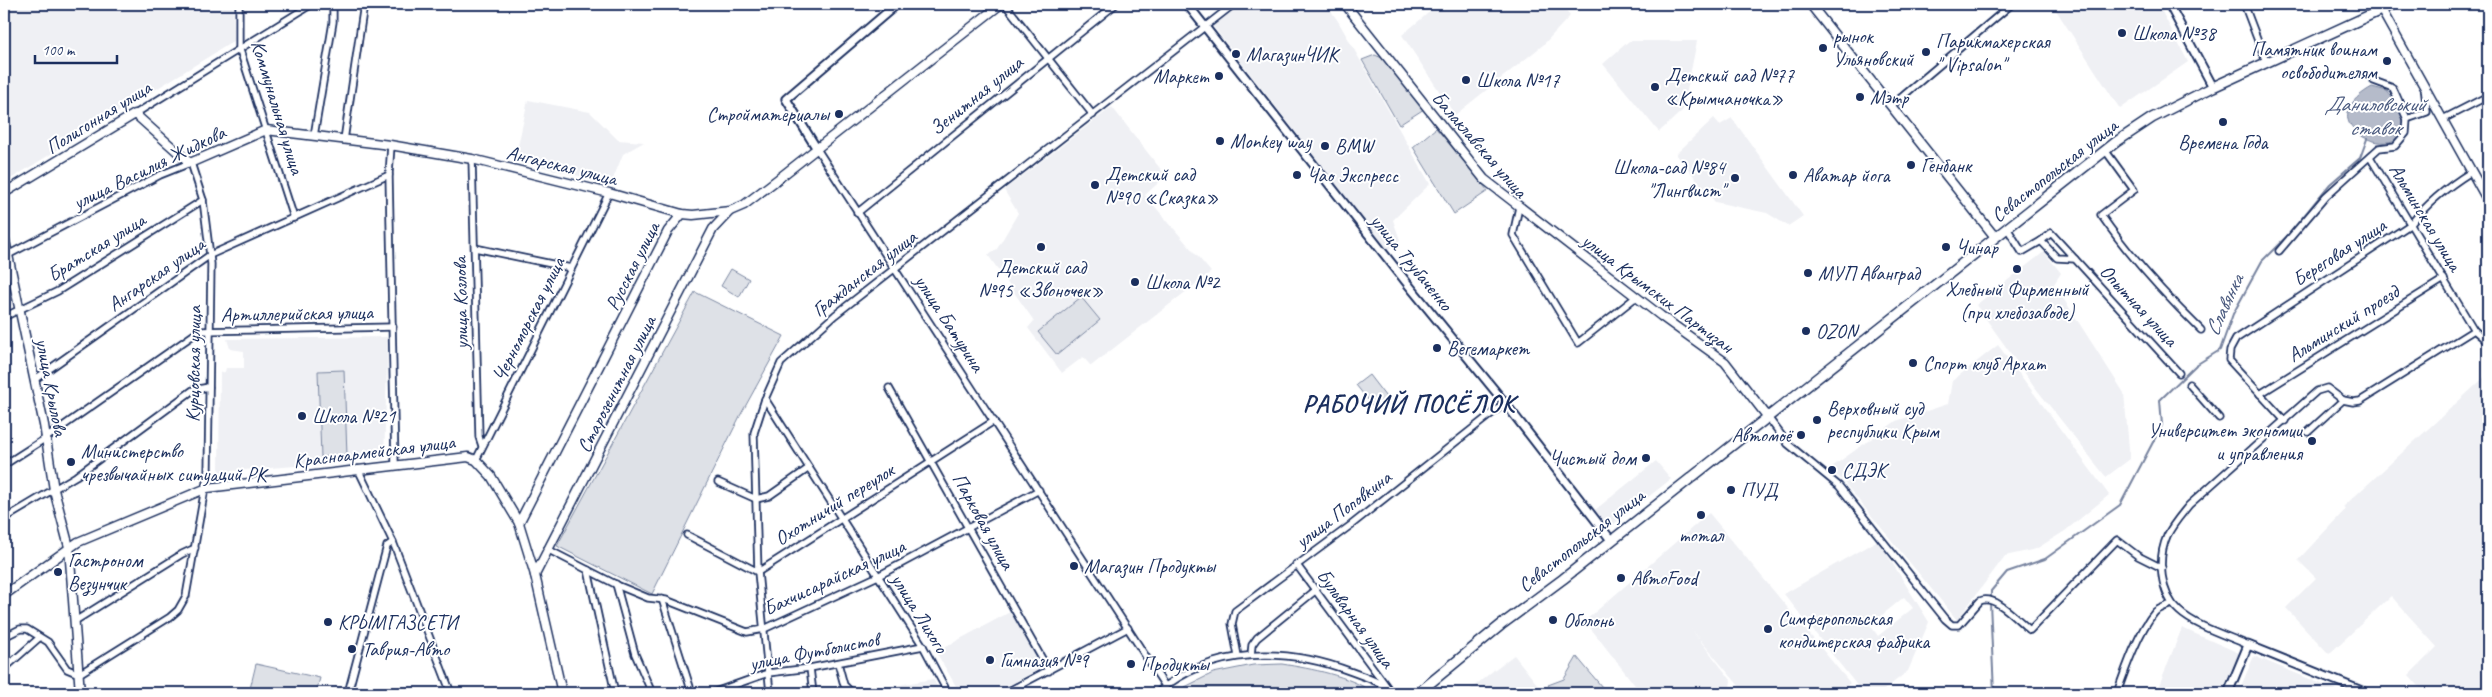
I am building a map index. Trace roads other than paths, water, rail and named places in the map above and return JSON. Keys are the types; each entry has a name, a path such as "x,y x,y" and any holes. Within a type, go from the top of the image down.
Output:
{"main road":[{"name":"Русская улица","path":"520,523 674,221 682,214 706,215 730,211 744,205 817,150 1001,4"},
{"name":"Балаклавская улица","path":"1345,4 1484,179 1519,207"},
{"path":"1810,4 1995,237"},
{"name":"Севастопольская улица","path":"1418,693 1501,625 2105,150 2152,118 2213,87 2376,9 2394,4"},
{"path":"2376,9 2424,86 2488,201"},
{"name":"Курцовская улица","path":"135,114 190,163"},
{"name":"Полигонная улица","path":"4,193 135,114"},
{"path":"266,130 314,136"},
{"name":"улица Василия Жидкова","path":"190,163 266,130"},
{"name":"Ангарская улица","path":"314,136 391,145 472,159 608,193 682,214"},
{"name":"улица Крымских Партизан","path":"1519,207 1636,297 1725,362 1767,416"},
{"path":"669,210 674,221"},
{"name":"Старозенитная улица","path":"535,575 713,229 730,211"},
{"path":"706,215 714,222 713,229"},
{"name":"улица Крылова","path":"4,236 6,256 20,310 46,438 54,490 69,547 80,693"},
{"name":"Красноармейская улица","path":"4,595 69,547 207,488 395,464 468,457 476,460"},
{"path":"476,460 491,476 520,523 535,575 562,693"},
{"name":"Бахчисарайская улица","path":"526,545 536,551 548,549"}],"street":[{"name":"Коммунальная улица","path":"239,4 240,47 294,218"},
{"name":"Полигонная улица","path":"135,114 312,4"},
{"path":"314,136 334,22 333,4"},
{"path":"344,140 364,4"},
{"name":"улица Батурина","path":"897,4 786,99 857,213 994,420 1165,686"},
{"path":"1006,4 1093,115"},
{"name":"Зенитная улица","path":"857,213 1116,4"},
{"name":"улица Трубаченко","path":"1188,4 1505,403 1611,540"},
{"name":"Гражданская улица","path":"770,693 758,572 754,433 765,399 781,363 835,315 1234,4"},
{"path":"1891,106 2012,4"},
{"path":"2169,4 2213,87"},
{"path":"2244,4 2266,62"},
{"path":"2279,251 2326,196 2379,148 2395,146 2406,133 2407,119 2393,88 2374,81"},
{"path":"2407,119 2426,112 2424,86"},
{"path":"2443,119 2488,96"},
{"path":"391,145 389,175 395,464"},
{"path":"2105,150 2134,190 2101,215 2123,248 2201,330"},
{"name":"Альминская улица","path":"2370,157 2474,330 2488,342"},
{"name":"улица Козлова","path":"472,159 479,437 482,446"},
{"name":"Курцовская улица","path":"78,674 178,610 186,596 207,488 209,387 210,254 200,184 190,163"},
{"name":"улица Василия Жидкова","path":"6,256 160,175 190,163"},
{"name":"Береговая улица","path":"2260,394 2229,360 2230,350 2236,339 2411,224 2424,206 2471,172"},
{"name":"Ангарская улица","path":"34,380 210,254 389,175"},
{"name":"Черноморская улица","path":"476,460 608,193"},
{"name":"Братская улица","path":"4,317 58,292 203,200"},
{"name":"Балаклавская улица","path":"1519,207 1513,235 1578,343 1636,297"},
{"path":"2007,228 2022,252 2041,240"},
{"name":"Опытная улица","path":"2074,259 2057,258 2041,240 2051,233 2179,373"},
{"path":"475,248 571,268"},
{"name":"Альминский проезд","path":"2260,394 2444,279"},
{"name":"Артиллерийская улица","path":"4,465 46,438 199,331 393,327"},
{"path":"2367,693 2248,645 2181,613 2172,604 2164,582 2162,568 2164,545 2168,535 2189,505 2322,388 2327,388 2343,400 2360,401 2474,330"},
{"path":"2189,384 2219,418"},
{"path":"4,519 54,490 193,390 209,387"},
{"name":"Парковая улица","path":"890,388 1049,671"},
{"path":"2260,394 2285,421"},
{"name":"улица Лихого","path":"765,399 923,646 948,693"},
{"path":"2308,432 2343,400"},
{"name":"улица Поповкина","path":"1238,656 1232,624 1233,615 1296,564 1351,525 1505,403"},
{"path":"1767,416 1788,444 1839,486 1945,619 1952,625 1962,623 1983,599 1999,604 2030,630 2117,540 2162,568"},
{"name":"Охотничий переулок","path":"758,572 933,462 994,420"},
{"path":"718,482 756,499 769,496 809,468"},
{"path":"358,469 393,542 452,693"},
{"name":"Бахчисарайская улица","path":"548,549 616,584 648,598 662,599 747,632 764,629 878,576 970,529 1039,490"},
{"path":"687,535 758,572"},
{"path":"348,693 387,546 393,542"},
{"path":"75,621 182,554 195,548"},
{"name":"Бульварная улица","path":"1296,564 1391,692"},
{"path":"588,570 615,693"},
{"path":"616,584 635,654 652,693"},
{"path":"1251,655 1252,645 1257,638 1316,590"},
{"path":"662,599 692,693"},
{"path":"2117,693 2126,667 2156,610 2172,604"},
{"path":"1005,693 1128,628"},
{"path":"4,637 25,629 48,642 67,669 78,674"},
{"path":"4,670 39,638"},
{"path":"2228,693 2248,645"},
{"name":"улица Футболистов","path":"716,692 768,673 810,668 923,646"},
{"path":"1157,693 1165,686 1210,663 1238,656 1251,655 1281,655 1315,659 1371,679 1391,692"},
{"path":"838,663 844,685 852,693"},
{"path":"810,668 813,693"},
{"path":"1021,685 1026,693"}],"water":[{"name":"Даниловський ставок","path":"2372,87 2387,91 2402,114 2404,122 2401,135 2391,142 2377,142 2363,137 2352,128 2348,116 2353,102"}],"waterway":[{"name":"Славянка","path":"1991,598 1991,591 2007,572 2045,559 2120,505 2162,425 2160,400 2196,365 2220,350 2233,314 2262,261 2289,234 2330,184 2360,158 2367,139"},
{"name":"Славянка","path":"1990,602 1994,693"}],"place":[{"name":"Школа №38","path":"2122,33"},
{"name":"рынок Ульяновский","path":"1823,48"},
{"name":"Парикмахерская \" Vipsalon\"","path":"1926,52"},
{"name":"МагазинЧИК","path":"1236,54"},
{"name":"Памятник воинам освободителям","path":"2387,61"},
{"name":"Маркет","path":"1219,76"},
{"name":"Школа №17","path":"1466,80"},
{"name":"Детский сад №77 «Крымчаночка»","path":"1655,87"},
{"name":"Мэтр","path":"1860,97"},
{"name":"Стройматериалы","path":"839,114"},
{"name":"Времена Года","path":"2223,122"},
{"name":"Monkey way","path":"1220,141"},
{"name":"BMW","path":"1325,146"},
{"name":"Генбанк","path":"1911,165"},
{"name":"Чао Экспресс","path":"1297,175"},
{"name":"Аватар йога","path":"1793,175"},
{"name":"Школа-сад №84 \"Лингвист\"","path":"1735,178"},
{"name":"Детский сад №90 «Сказка»","path":"1095,185"},
{"name":"Детский сад №95 «Звоночек»","path":"1041,247"},
{"name":"Чинар","path":"1946,247"},
{"name":"Хлебный Фирменный (при хлебозаводе)","path":"2017,269"},
{"name":"МУП Аванград","path":"1808,273"},
{"name":"Школа №2","path":"1135,282"},
{"name":"OZON","path":"1806,331"},
{"name":"Вегемаркет","path":"1437,348"},
{"name":"Спорт клуб Архат","path":"1913,363"},
{"name":"Школа №21","path":"302,416"},
{"name":"Верховный суд республики Крым","path":"1817,420"},
{"name":"Автомоё","path":"1801,435"},
{"name":"Университет экономии и управления","path":"2312,441"},
{"name":"Чистый дом","path":"1646,458"},
{"name":"Министерство чрезвычайных ситуаций РК","path":"71,462"},
{"name":"СДЭК","path":"1832,470"},
{"name":"ПУД","path":"1731,490"},
{"name":"тотал","path":"1701,515"},
{"name":"Магазин Продукты","path":"1074,566"},
{"name":"Гастроном Везунчик","path":"58,572"},
{"name":"АвтоFood","path":"1621,578"},
{"name":"Оболонь","path":"1553,620"},
{"name":"КРЫМГАЗСЕТИ","path":"328,622"},
{"name":"Симферопольская кондитерская фабрика","path":"1768,629"},
{"name":"Таврия-Авто","path":"352,649"},
{"name":"Гимназия №9","path":"990,660"},
{"name":"Продукты","path":"1131,664"}],"district":[{"name":"РАБОЧИЙ ПОСЁЛОК","path":"1409,403"}]}
